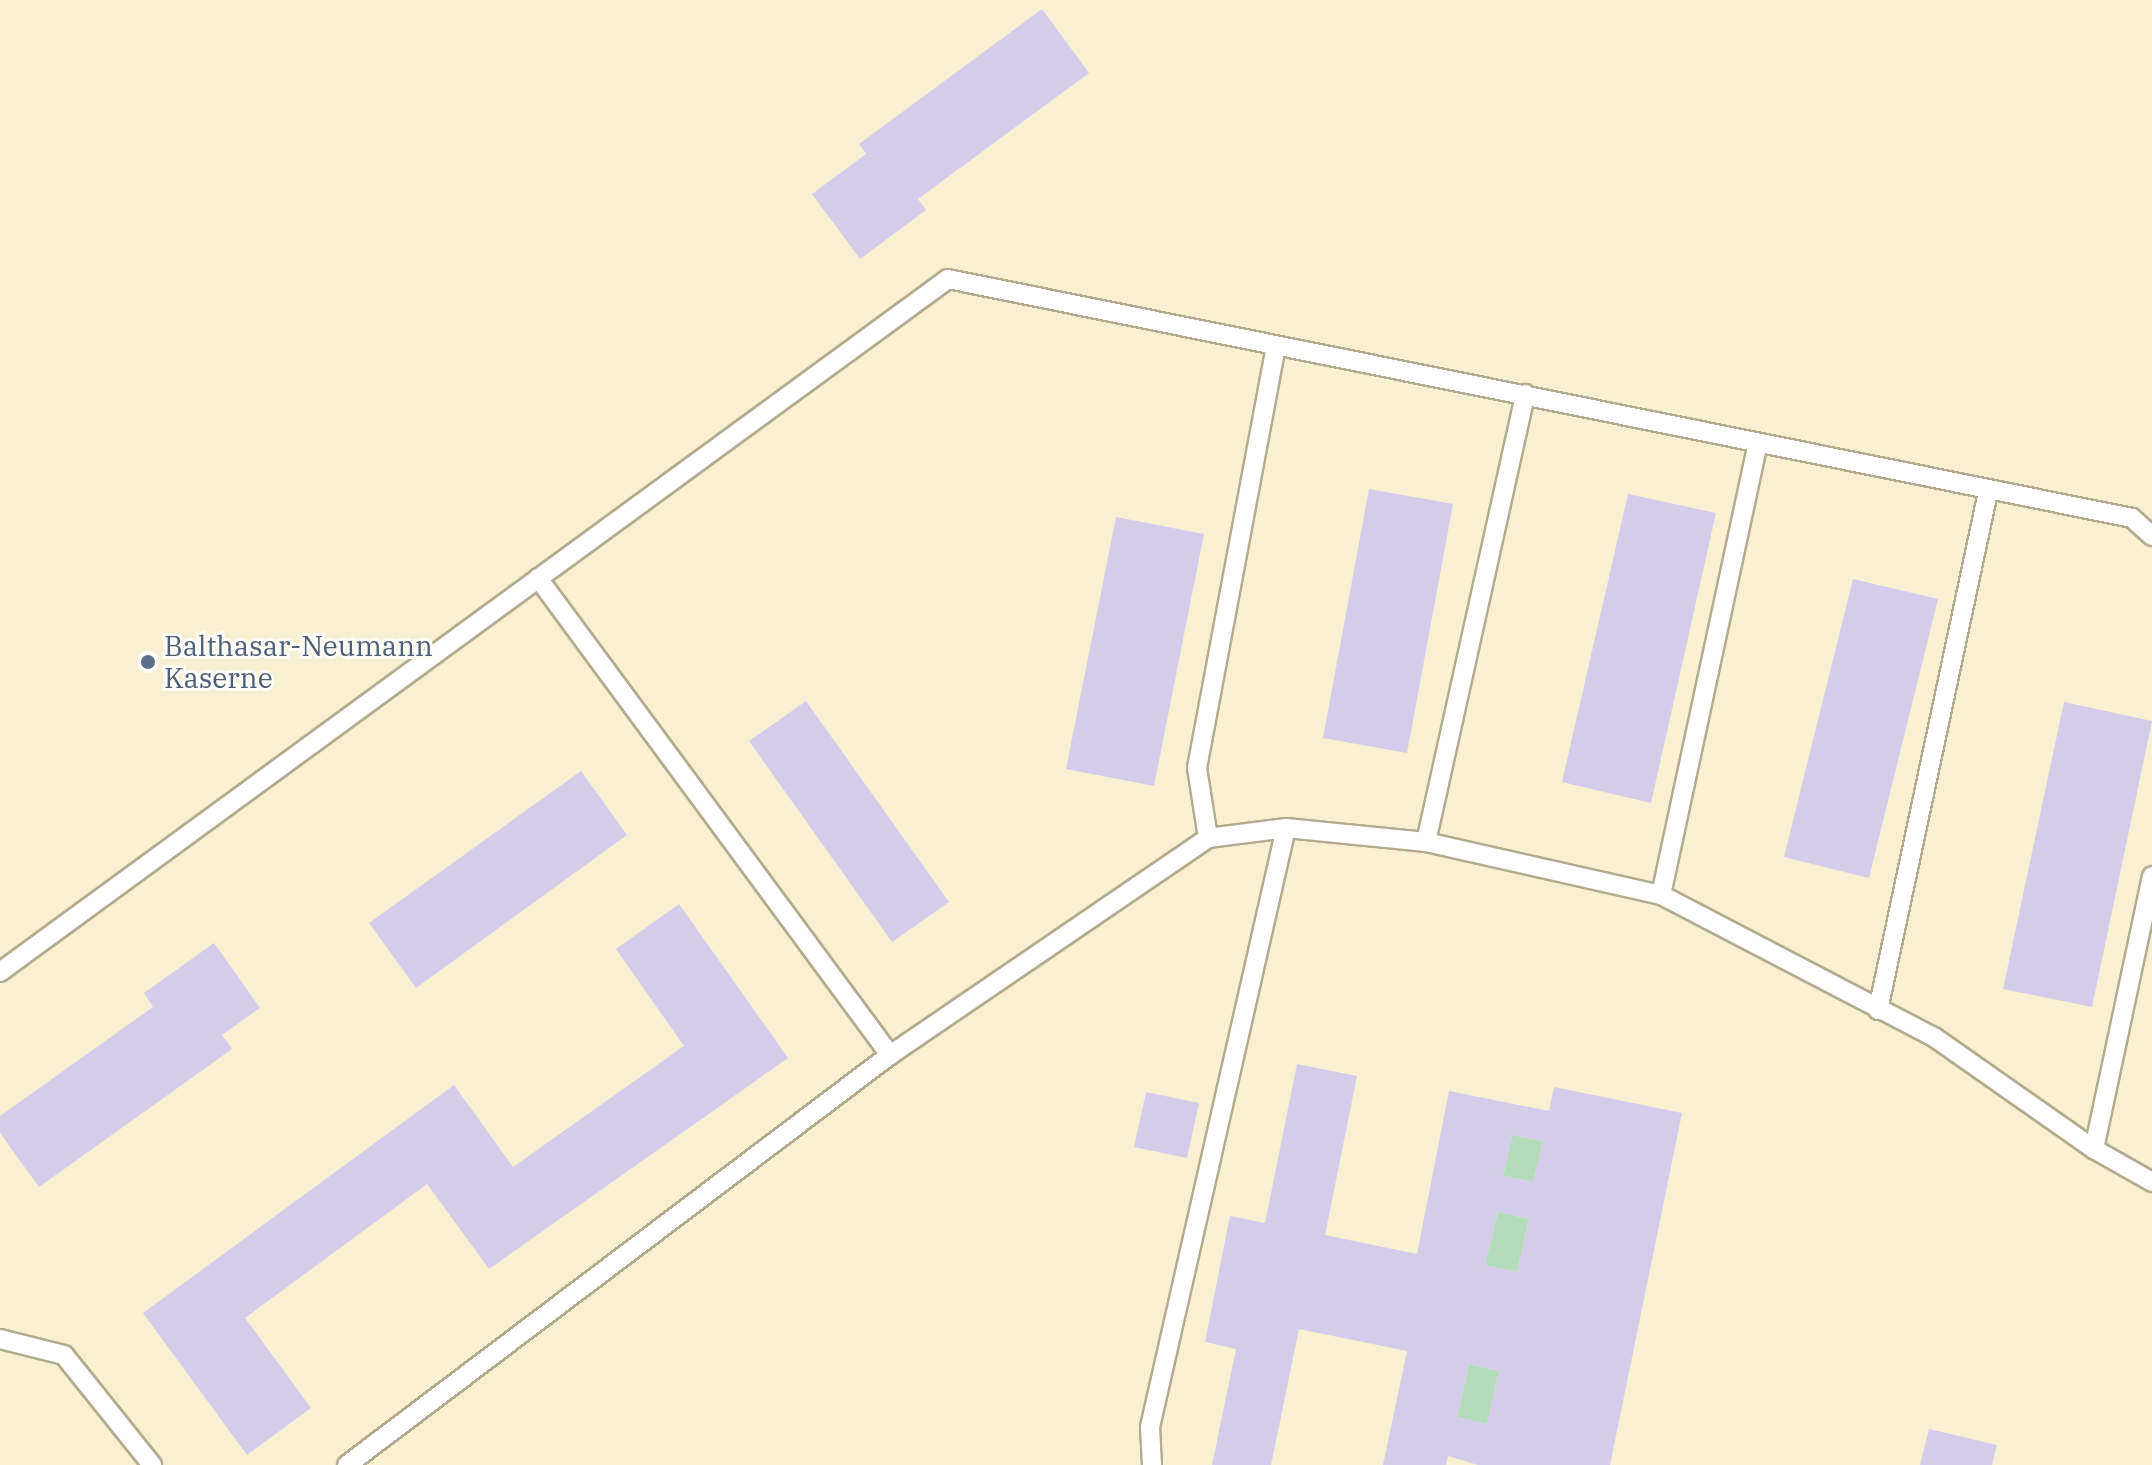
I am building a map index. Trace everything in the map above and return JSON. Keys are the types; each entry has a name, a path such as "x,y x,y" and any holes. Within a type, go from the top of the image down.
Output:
{"lane":[{"path":"0,972 948,279 1525,394 1988,492 2132,518 2152,536"},
{"path":"1208,838 1197,768 1276,345"},
{"path":"1426,842 1525,394"},
{"path":"1661,895 1758,443"},
{"path":"1878,1010 1988,492"},
{"path":"538,578 890,1055"},
{"path":"1152,1465 1150,1427 1286,828"},
{"path":"347,1465 890,1055 1208,838 1286,828 1426,842 1661,895 1934,1037 2094,1149 2152,1182"},
{"path":"2094,1149 2152,876"},
{"path":"0,1339 64,1355 152,1465"}],"green space":[{"path":"1512,1135 1543,1141 1533,1182 1503,1176"},
{"path":"1498,1212 1529,1219 1517,1272 1485,1265"},
{"path":"1469,1364 1499,1371 1487,1424 1457,1417"}],"building":[{"path":"1042,9 1089,73 918,199 926,210 860,259 812,194 866,154 859,144"},
{"path":"1369,489 1453,504 1407,753 1323,738"},
{"path":"1628,494 1716,513 1651,803 1562,782"},
{"path":"1116,517 1204,534 1154,786 1066,769"},
{"path":"1853,579 1938,599 1869,878 1784,857"},
{"path":"806,701 949,902 892,942 749,741"},
{"path":"2064,702 2152,721 2092,1007 2003,989"},
{"path":"581,771 627,835 416,988 369,923"},
{"path":"679,904 788,1058 489,1269 427,1184 245,1318 311,1408 247,1455 143,1313 454,1085 513,1167 684,1046 616,949"},
{"path":"214,943 260,1008 222,1035 232,1049 39,1187 0,1133 0,1116 153,1007 144,993"},
{"path":"1297,1064 1357,1076 1325,1235 1417,1254 1449,1091 1549,1111 1554,1087 1682,1113 1610,1465 1478,1465 1448,1456 1446,1465 1383,1465 1407,1351 1299,1329 1271,1465 1212,1465 1236,1349 1205,1342 1230,1216 1265,1223","holes":["1512,1135 1543,1141 1533,1182 1503,1176","1498,1212 1529,1219 1517,1272 1485,1265","1469,1364 1499,1371 1487,1424 1457,1417"]},
{"path":"1146,1092 1199,1103 1187,1158 1134,1147"},
{"path":"1929,1429 1997,1445 1992,1465 1920,1465"}],"place":[{"name":"Balthasar-Neumann Kaserne","path":"148,662"}]}
